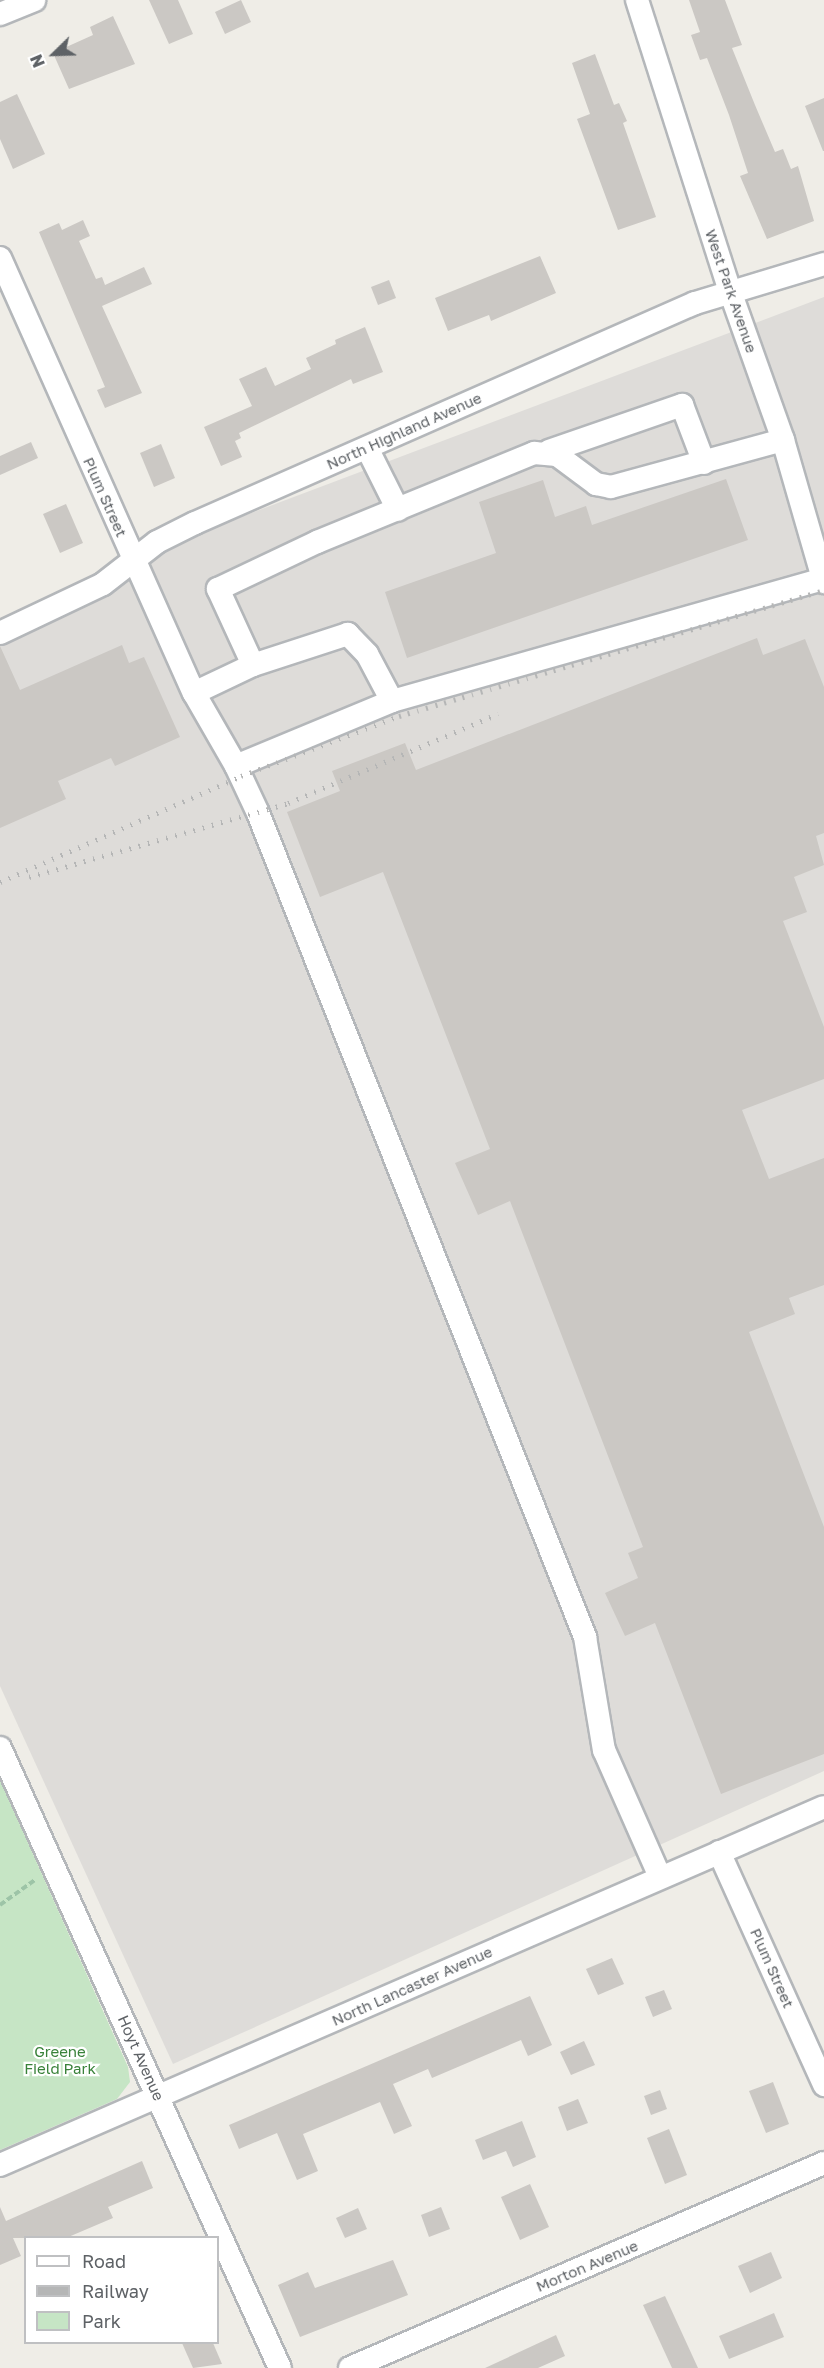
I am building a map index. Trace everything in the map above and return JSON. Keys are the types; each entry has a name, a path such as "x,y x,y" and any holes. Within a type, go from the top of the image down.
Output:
{"street":[{"path":"0,14 34,0"},
{"name":"West Park Avenue","path":"637,0 730,291 783,440 824,581"},
{"name":"Plum Street","path":"0,258 133,561 194,693 236,766 585,1637 604,1750 660,1877"},
{"name":"North Highland Avenue","path":"0,633 103,584 157,542 195,523 695,303 824,264"},
{"path":"253,665 218,589 317,542 398,510 470,477 534,453 549,451 682,405 704,463"},
{"path":"549,451 596,484 611,487 783,440"},
{"path":"367,448 398,510"},
{"path":"236,766 392,701 824,581"},
{"path":"194,693 253,665 348,634 367,654 392,701"},
{"name":"Hoyt Avenue","path":"0,1748 280,2368"},
{"name":"North Lancaster Avenue","path":"0,2165 824,1807"},
{"name":"Plum Street","path":"719,1852 824,2085"},
{"name":"Morton Avenue","path":"350,2368 824,2163"}],"path":[{"path":"0,1905 42,1877"}],"shaded area":[{"path":"824,297 824,1771 173,2064 0,1686 0,623 185,538"}],"green space":[{"name":"Greene Field Park","path":"0,1780 128,2067 130,2082 117,2099 0,2150"}],"building":[{"path":"149,0 178,0 193,34 169,44"},
{"path":"241,0 251,22 225,34 215,12"},
{"path":"689,0 725,0 742,45 732,48 775,152 783,149 791,169 798,166 814,221 767,239 740,176 748,173 729,115 707,58 700,60 691,35 700,32"},
{"path":"113,16 135,64 69,89 53,53 93,35 90,27"},
{"path":"595,54 614,105 619,103 627,121 623,123 656,217 618,230 577,119 590,114 572,63"},
{"path":"17,94 45,154 13,169 0,139 0,102"},
{"path":"824,98 824,151 823,151 805,106"},
{"path":"83,220 90,236 79,241 96,279 102,277 105,285 144,267 152,284 102,306 142,393 105,408 97,390 105,387 39,232 59,223 62,230"},
{"path":"540,256 556,293 491,321 489,315 448,331 435,298"},
{"path":"389,280 396,298 378,305 371,287"},
{"path":"365,327 383,372 353,384 351,379 239,433 241,438 235,441 242,457 221,466 204,427 252,406 239,379 266,367 275,386 311,369 306,358 336,344 335,340"},
{"path":"31,442 38,458 0,475 0,456"},
{"path":"161,444 175,478 154,487 140,453"},
{"path":"726,479 748,540 407,658 385,592 496,553 479,502 543,480 555,517 586,506 592,525"},
{"path":"66,504 83,543 60,553 43,514"},
{"path":"757,638 763,655 805,639 824,687 824,833 816,836 824,865 794,877 807,912 783,921 824,1027 824,1079 742,1110 769,1179 824,1158 824,1285 789,1298 795,1314 749,1332 824,1527 824,1754 721,1794 655,1623 625,1636 605,1593 638,1578 628,1553 643,1547 510,1201 478,1215 455,1163 490,1149 383,872 320,897 287,812 340,791 332,771 405,743 416,770"},
{"path":"122,645 129,663 144,657 180,737 115,766 111,758 58,781 66,799 0,828 0,646 20,690"},
{"path":"612,1958 624,1984 598,1995 586,1969"},
{"path":"664,1990 672,2009 653,2017 645,1997"},
{"path":"530,1996 552,2045 528,2056 521,2040 432,2078 428,2069 393,2084 412,2126 394,2134 380,2102 303,2134 318,2171 297,2180 277,2133 239,2149 229,2125"},
{"path":"584,2041 595,2065 571,2075 560,2052"},
{"path":"773,2082 789,2124 766,2133 749,2091"},
{"path":"660,2090 667,2109 651,2115 644,2096"},
{"path":"578,2099 588,2123 567,2131 558,2107"},
{"path":"522,2121 536,2157 513,2167 506,2151 483,2160 475,2140"},
{"path":"669,2129 687,2175 665,2184 647,2138"},
{"path":"142,2161 153,2188 108,2207 113,2218 71,2236 13,2238 21,2256 0,2265 0,2207 6,2221"},
{"path":"530,2184 549,2227 520,2240 501,2197"},
{"path":"441,2207 450,2229 429,2237 421,2215"},
{"path":"358,2208 367,2229 345,2238 336,2218"},
{"path":"771,2252 782,2278 750,2293 738,2266"},
{"path":"393,2260 408,2295 300,2337 278,2285 308,2272 315,2288"},
{"path":"665,2296 698,2368 672,2368 643,2305"},
{"path":"774,2313 784,2337 729,2359 719,2336"},
{"path":"556,2335 565,2356 538,2368 485,2368"},
{"path":"182,2344 213,2344 222,2364 193,2368"}],"railway":[{"path":"0,882 241,776 399,716 824,590"},
{"path":"29,877 288,803 498,714"}]}
